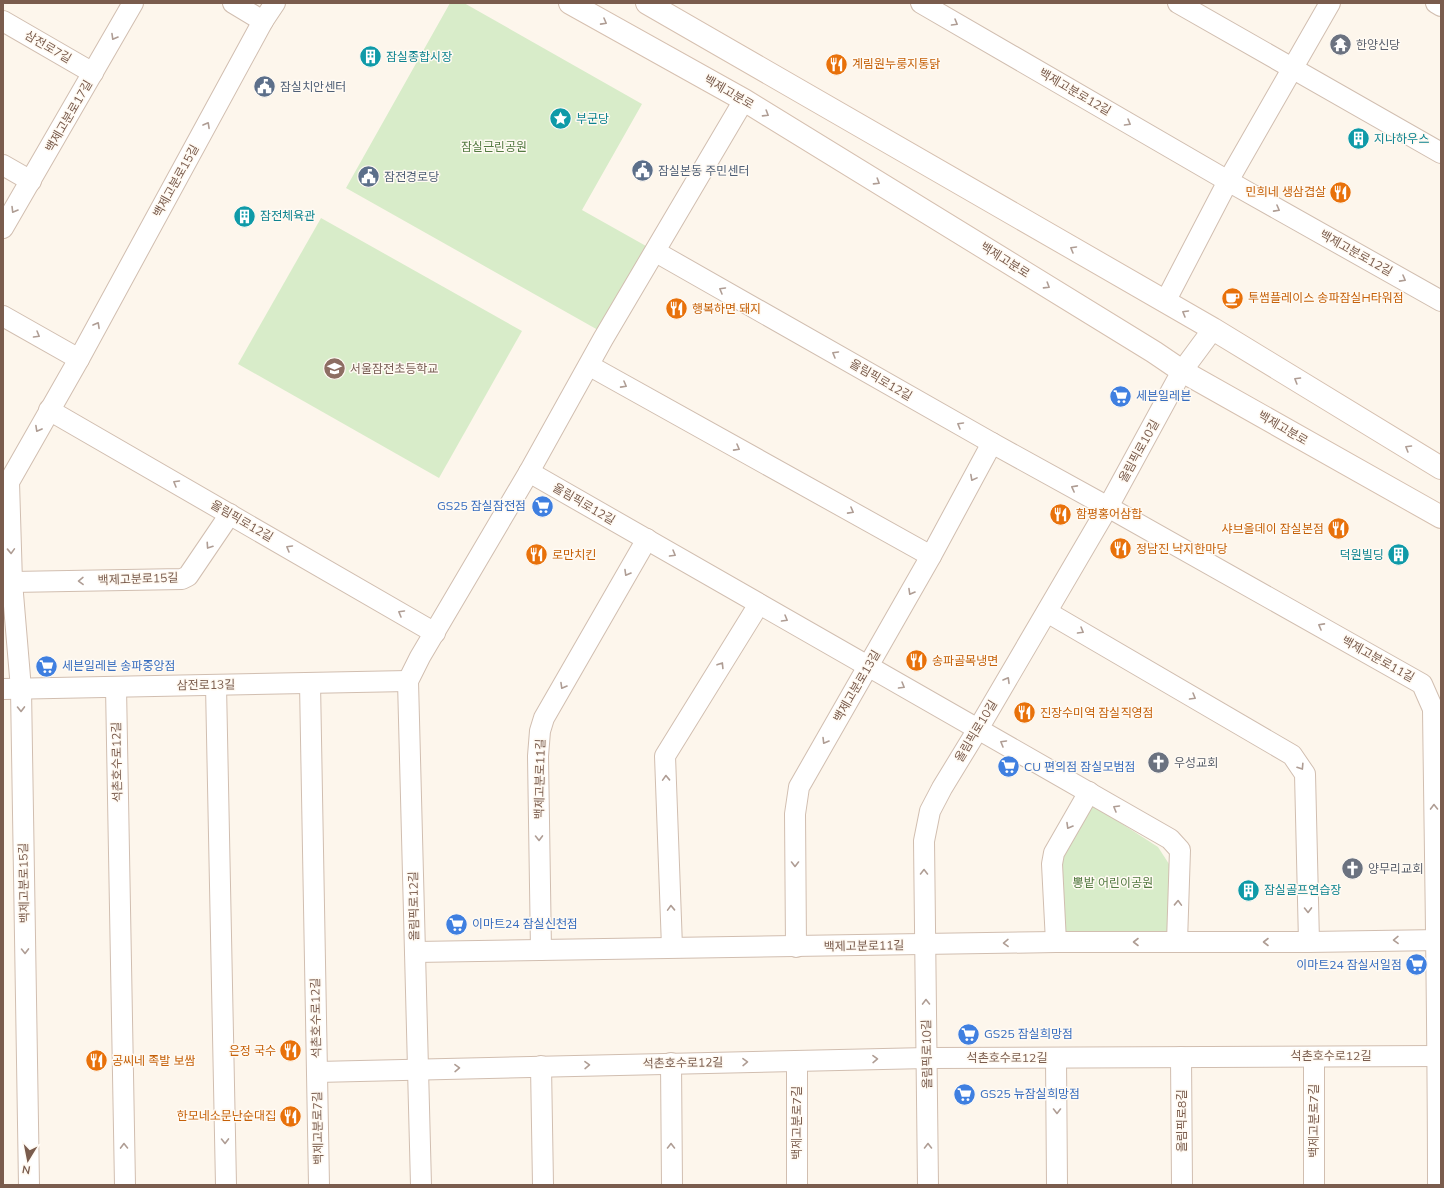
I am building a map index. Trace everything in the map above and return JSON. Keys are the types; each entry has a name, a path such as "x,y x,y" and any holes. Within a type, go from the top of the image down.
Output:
{"main road":[{"name":"백제고분로","path":"570,3 744,100 1182,370 1441,517"},
{"path":"647,3 1213,329 1441,468"}],"street":[{"name":"백제고분로17길","path":"3,228 133,3"},
{"path":"233,3 263,21"},
{"name":"백제고분로15길","path":"29,1185 12,689 12,582 8,482 79,359 263,21 275,3"},
{"name":"백제고분로12길","path":"921,3 1228,181 1441,301"},
{"path":"1178,3 1441,153"},
{"path":"1165,302 1228,181 1330,3"},
{"path":"1436,3 1441,6"},
{"name":"삼전로7길","path":"3,21 93,73"},
{"name":"올림픽로12길","path":"421,1185 408,681 420,657 590,366 603,340 744,100"},
{"path":"3,165 31,181"},
{"name":"올림픽로12길","path":"656,252 992,444 1108,507"},
{"path":"3,316 79,359"},
{"name":"올림픽로10길","path":"928,1185 924,945 924,841 930,811 942,788 1108,507 1182,370 1213,329"},
{"path":"590,366 931,556"},
{"name":"올림픽로12길","path":"49,410 435,633"},
{"name":"백제고분로13길","path":"796,947 795,814 799,787 931,556 992,444"},
{"name":"올림픽로12길","path":"529,472 869,666"},
{"name":"백제고분로11길","path":"1108,507 1422,684 1433,709 1438,940 1438,1056"},
{"name":"백제고분로15길","path":"12,582 182,579 188,576 230,514"},
{"name":"백제고분로11길","path":"541,950 538,756 540,731 544,718 647,539"},
{"path":"672,947 665,756 759,604"},
{"path":"1047,612 1292,755 1305,774 1309,942"},
{"path":"869,666 1170,839 1180,850 1177,942"},
{"name":"삼전로13길","path":"12,689 408,681"},
{"name":"석촌호수로12길","path":"310,683 317,1072 418,1068 927,1058 1438,1056"},
{"path":"216,685 226,1185"},
{"name":"석촌호수로12길","path":"116,687 125,1185"},
{"path":"1056,942 1052,864 1054,853 1089,792"},
{"name":"백제고분로11길","path":"415,952 1056,942 1309,942 1438,940"},
{"name":"백제고분로7길","path":"1314,1056 1314,1185"},
{"path":"1438,1056 1438,1185"},
{"name":"올림픽로8길","path":"1182,1057 1182,1185"},
{"path":"1056,1058 1057,1185"},
{"name":"백제고분로7길","path":"796,1061 797,1185"},
{"path":"671,1063 672,1185"},
{"path":"542,1066 543,1185"},
{"name":"백제고분로7길","path":"317,1072 319,1185"}],"green space":[{"name":"잠실근린공원","path":"450,3 464,3 642,104 582,210 646,246 598,330 346,188"},
{"path":"321,218 522,331 439,478 238,364"},
{"name":"뽕밭 어린이공원","path":"1088,802 1158,847 1169,864 1168,936 1061,936 1057,858"}],"place":[{"name":"한양신당","path":"1340,45"},
{"name":"잠실종합시장","path":"371,57"},
{"name":"계림원누룽지통닭","path":"837,64"},
{"name":"잠실치안센터","path":"265,87"},
{"name":"부군당","path":"560,119"},
{"name":"지나하우스","path":"1358,139"},
{"name":"잠실본동 주민센터","path":"643,171"},
{"name":"잠전경로당","path":"369,177"},
{"name":"민희네 생삼겹살","path":"1341,192"},
{"name":"잠전체육관","path":"244,216"},
{"name":"투썸플레이스 송파잠실H타워점","path":"1232,298"},
{"name":"행복하면 돼지","path":"676,309"},
{"name":"서울잠전초등학교","path":"334,369"},
{"name":"세븐일레븐","path":"1121,396"},
{"name":"GS25 잠실잠전점","path":"542,506"},
{"name":"함평홍어삼합","path":"1060,514"},
{"name":"샤브올데이 잠실본점","path":"1339,529"},
{"name":"정남진 낙지한마당","path":"1121,549"},
{"name":"로만치킨","path":"536,555"},
{"name":"덕원빌딩","path":"1399,555"},
{"name":"송파골목냉면","path":"916,661"},
{"name":"세븐일레븐 송파중앙점","path":"46,666"},
{"name":"진장수미역 잠실직영점","path":"1025,713"},
{"name":"우성교회","path":"1159,763"},
{"name":"CU 편의점 잠실모범점","path":"1009,767"},
{"name":"양무리교회","path":"1353,869"},
{"name":"잠실골프연습장","path":"1248,890"},
{"name":"이마트24 잠실신천점","path":"456,924"},
{"name":"이마트24 잠실서일점","path":"1417,965"},
{"name":"GS25 잠실희망점","path":"968,1034"},
{"name":"은정 국수","path":"291,1051"},
{"name":"공씨네 족발 보쌈","path":"97,1061"},
{"name":"GS25 뉴잠실희망점","path":"965,1094"},
{"name":"한모네소문난순대집","path":"291,1116"}]}
